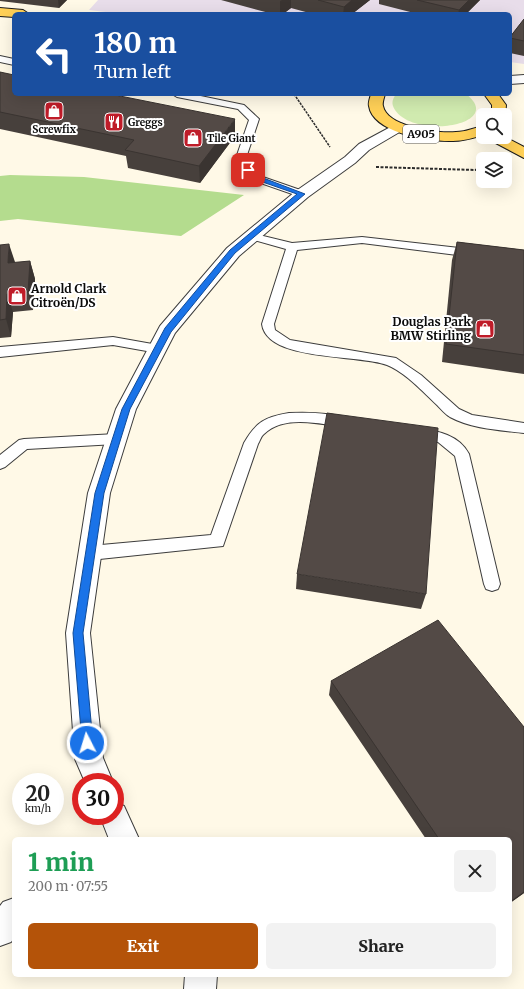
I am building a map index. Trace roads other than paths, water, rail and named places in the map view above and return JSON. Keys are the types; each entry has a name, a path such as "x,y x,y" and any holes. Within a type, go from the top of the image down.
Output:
{"main road":[{"path":"0,12 12,13"},
{"path":"492,96 499,108"},
{"name":"A905","path":"373,99 387,121 414,133 444,137 476,134"},
{"name":"A905","path":"508,144 524,153"}],"street":[{"path":"512,80 524,80"},
{"path":"95,773 89,759 78,633 99,493 126,409 167,330 233,252 302,194 350,160 364,147 398,127"},
{"path":"118,825 123,837"},
{"path":"0,931 12,916"},
{"path":"200,989 201,977"}],"lane":[{"path":"0,59 12,62"},
{"path":"188,96 241,106 254,119 240,161 256,178 302,194"},
{"path":"251,236 292,247 362,240 485,255"},
{"path":"292,247 268,324 268,331 275,337 287,344 391,361 416,378 454,413 470,420 524,428"},
{"path":"0,352 113,341 158,348"},
{"path":"90,553 217,541 251,443 260,429 278,420 302,416 363,425"},
{"path":"401,430 438,436 452,442 462,454 492,584"},
{"path":"0,463 24,444 116,439"}],"place":[{"name":"Screwfix","path":"54,111"},
{"name":"Greggs","path":"114,122"},
{"name":"Tile Giant","path":"193,138"},
{"name":"Arnold Clark Citroën/DS","path":"17,296"},
{"name":"Douglas Park BMW Stirling","path":"485,329"}]}
